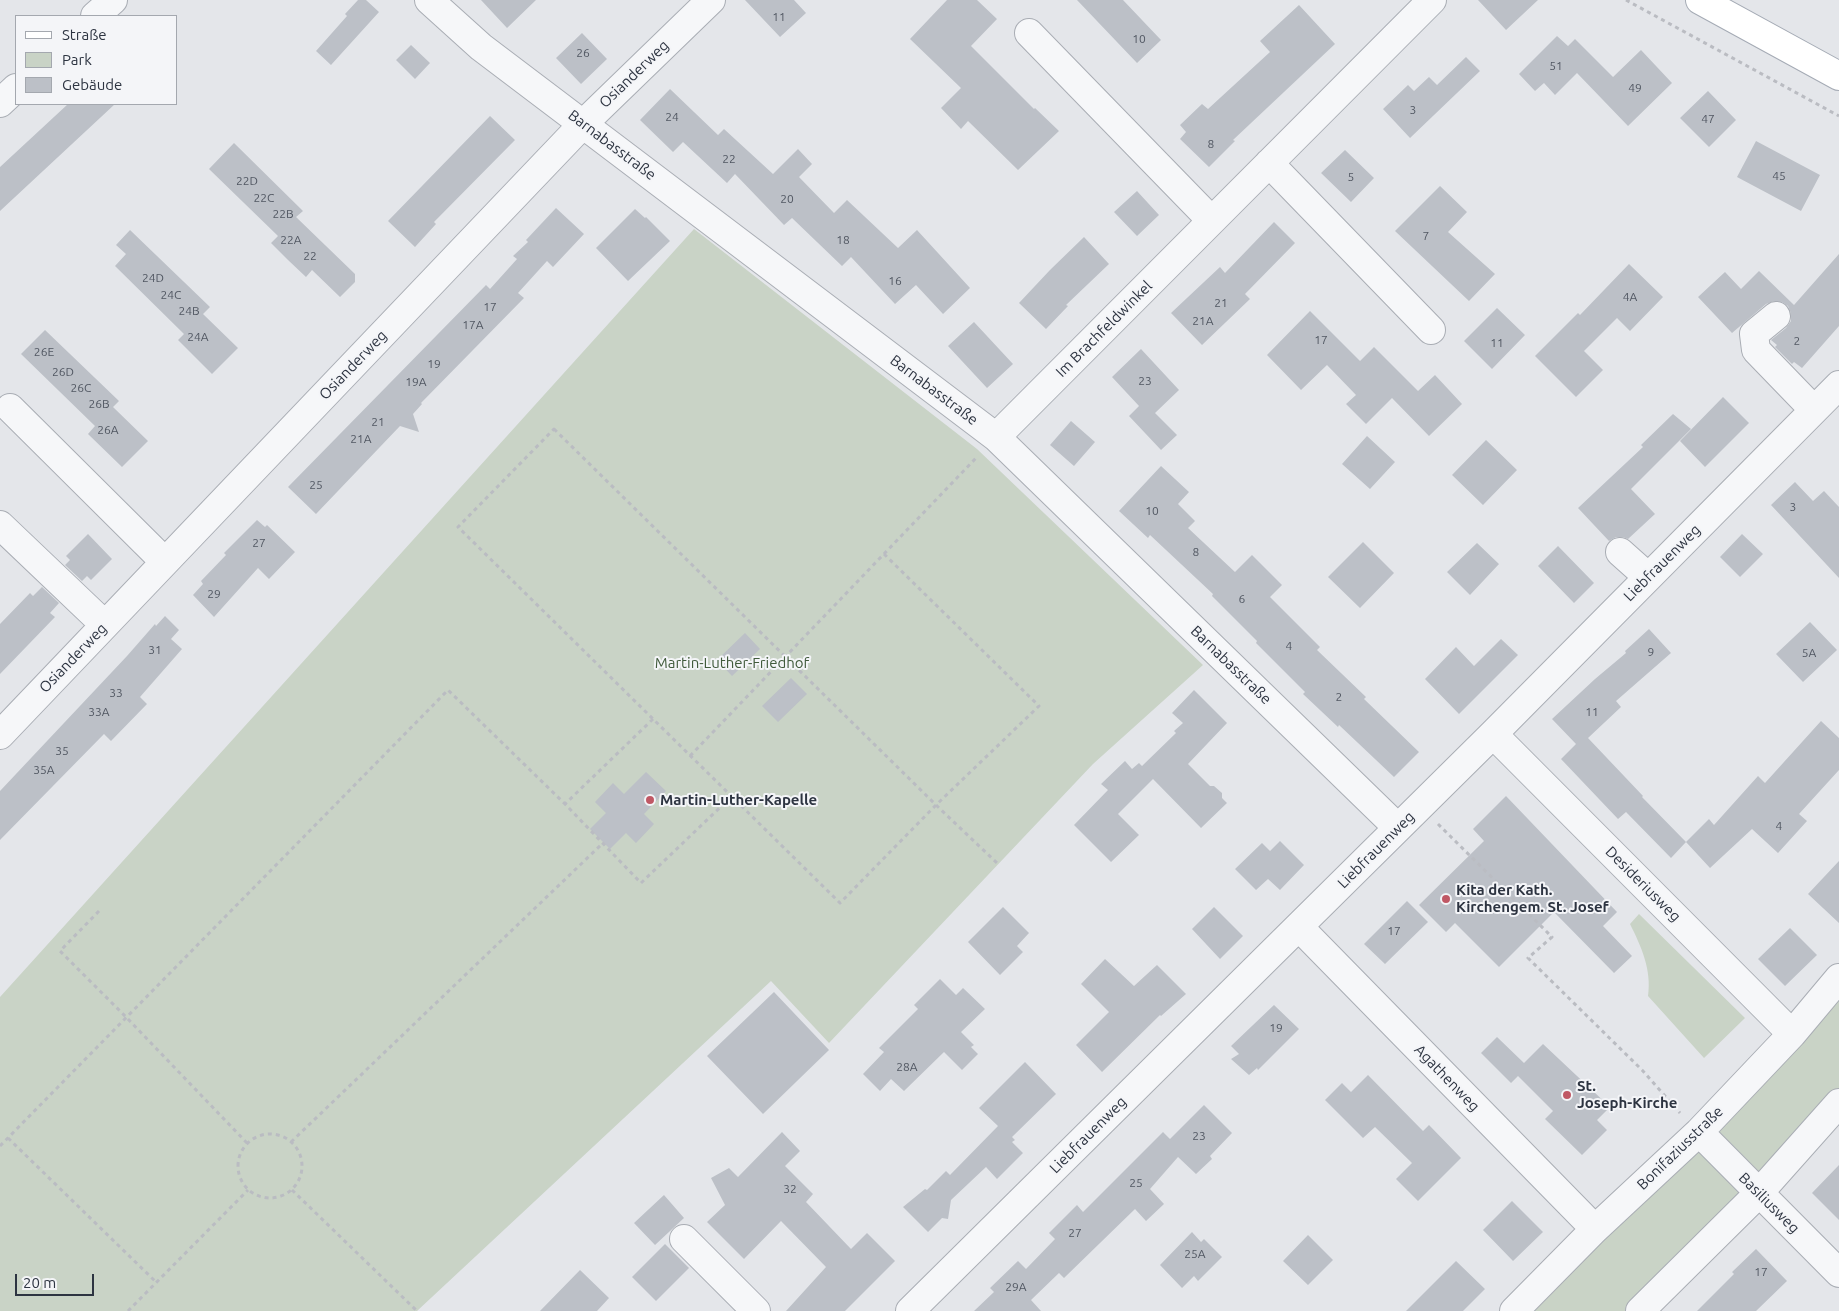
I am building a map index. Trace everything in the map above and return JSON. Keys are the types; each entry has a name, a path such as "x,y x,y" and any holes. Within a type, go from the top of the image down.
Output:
{"main road":[{"path":"1700,0 1839,76"}],"street":[{"path":"96,15 113,0"},
{"name":"Barnabasstraße","path":"429,0 481,47 584,123 996,437 1398,828"},
{"name":"Osianderweg","path":"0,735 584,123 710,0"},
{"name":"Im Brachfeldwinkel","path":"996,437 1432,0"},
{"path":"1029,34 1211,220"},
{"path":"0,103 15,89"},
{"path":"1269,163 1431,330"},
{"path":"1776,316 1754,334 1756,350 1814,410"},
{"name":"Liebfrauenweg","path":"910,1311 1493,734 1839,385"},
{"path":"10,408 165,562"},
{"path":"0,525 105,625"},
{"path":"1620,552 1648,577"},
{"name":"Desideriusweg","path":"1493,734 1792,1034"},
{"name":"Agathenweg","path":"1299,927 1595,1229"},
{"name":"Bonifaziusstraße","path":"1514,1311 1595,1229 1699,1132 1792,1034 1839,978"},
{"path":"1640,1311 1758,1194 1839,1103"},
{"name":"Basiliusweg","path":"1699,1132 1758,1194 1839,1273"},
{"path":"684,1239 756,1311"}],"path":[{"path":"1626,0 1839,116"},
{"path":"884,554 1039,706 936,805 840,903 458,527 554,429 936,805 998,864"},
{"path":"690,756 996,437"},
{"path":"0,1146 448,690 565,804 641,883 731,796"},
{"path":"565,804 653,719"},
{"path":"1420,806 1552,937 1528,958 1642,1070 1699,1132"},
{"path":"291,1142 603,843"},
{"path":"99,912 60,951 247,1143"},
{"path":"264,1134 274,1134 291,1142 302,1160 300,1176 292,1190 284,1196 265,1198 256,1196 248,1190 238,1172 241,1152 247,1143 264,1134"},
{"path":"8,1138 156,1283"},
{"path":"128,1311 248,1190"},
{"path":"292,1190 417,1311"}],"green space":[{"name":"Martin-Luther-Friedhof","path":"694,229 977,449 1203,665 1093,764 829,1043 771,981 417,1311 0,1311 0,997"},
{"path":"1639,914 1745,1018 1704,1058 1648,996 1647,968 1642,950 1630,924"},
{"path":"1839,993 1839,1091 1629,1311 1528,1311"}],"building":[{"path":"358,0 366,0 379,12 331,65 316,51 347,16 345,14"},
{"path":"481,0 536,0 507,28"},
{"path":"745,0 794,0 806,13 780,37"},
{"path":"947,0 977,0 997,19 971,46 1034,109 1059,131 1018,170 968,121 961,129 941,108 961,88 910,39"},
{"path":"1077,0 1123,0 1161,40 1137,63"},
{"path":"1478,0 1538,0 1506,30"},
{"path":"1299,5 1335,44 1233,140 1235,141 1209,167 1180,139 1186,132 1180,125 1202,104 1208,109 1270,52 1260,41"},
{"path":"582,33 607,59 581,84 556,58"},
{"path":"1557,36 1568,46 1575,39 1613,77 1641,50 1672,83 1628,126 1577,73 1555,95 1544,83 1535,91 1519,74"},
{"path":"411,45 430,63 415,79 396,60"},
{"path":"1466,57 1480,71 1410,138 1383,109 1408,85 1414,91 1429,77 1437,85"},
{"path":"670,89 718,135 724,129 773,174 798,149 812,164 799,177 834,213 847,200 898,248 917,230 970,288 943,314 916,285 895,304 851,257 842,266 792,218 784,225 735,174 727,183 683,142 673,152 640,120"},
{"path":"1708,91 1736,120 1709,147 1680,118"},
{"path":"67,105 114,105 0,211 0,167"},
{"path":"490,116 515,140 434,222 436,224 415,247 388,221"},
{"path":"1756,141 1820,175 1801,211 1737,177"},
{"path":"234,143 303,211 296,217 355,274 355,282 340,297 312,270 306,277 288,260 271,243 278,236 209,169"},
{"path":"1345,150 1374,178 1351,202 1321,173"},
{"path":"1440,186 1467,212 1448,232 1495,274 1469,301 1395,231"},
{"path":"1137,191 1159,215 1137,236 1114,212"},
{"path":"556,208 584,234 553,267 547,261 518,293 524,298 421,403 413,414 419,432 400,426 316,514 288,487 486,285 490,289 517,259 513,256 528,242 526,240"},
{"path":"635,209 646,217 670,241 628,281 596,248"},
{"path":"1274,222 1295,243 1245,294 1250,299 1202,345 1171,313 1220,267 1225,273"},
{"path":"130,230 210,307 203,314 238,348 212,374 178,340 184,334 115,266 126,254 116,245"},
{"path":"1084,237 1109,264 1066,305 1068,306 1046,329 1019,303"},
{"path":"1839,254 1839,326 1802,368 1794,362 1792,364 1775,347 1777,345 1771,340 1786,328 1791,321 1791,313 1788,306 1782,302 1774,301 1766,304 1732,333 1698,297 1725,272 1741,289 1759,271 1794,305"},
{"path":"1629,264 1663,297 1630,331 1617,318 1584,351 1603,370 1576,397 1535,356 1578,313 1580,315"},
{"path":"1497,308 1525,335 1492,369 1464,341"},
{"path":"1310,311 1360,361 1374,347 1418,391 1435,375 1462,404 1429,436 1392,398 1366,424 1346,404 1356,395 1327,365 1301,390 1267,355"},
{"path":"974,322 1013,364 987,388 948,346"},
{"path":"45,330 119,401 113,407 148,441 122,467 88,434 95,426 21,354"},
{"path":"1141,349 1179,390 1155,413 1177,435 1161,450 1129,416 1139,406 1112,377"},
{"path":"1723,397 1749,423 1705,467 1680,441"},
{"path":"1673,414 1691,429 1631,489 1655,514 1628,539 1616,537 1609,541 1578,508 1643,447 1641,445"},
{"path":"1071,421 1095,442 1074,466 1050,445"},
{"path":"1367,436 1395,462 1370,489 1342,464"},
{"path":"1486,440 1517,470 1483,505 1452,475"},
{"path":"1161,466 1189,492 1178,504 1195,521 1188,528 1235,572 1252,555 1282,585 1270,597 1320,647 1317,650 1366,697 1364,699 1419,752 1394,777 1303,694 1305,692 1256,643 1257,641 1212,596 1213,594 1150,535 1148,538 1119,511"},
{"path":"1795,482 1813,501 1824,491 1839,507 1839,578 1771,505"},
{"path":"257,520 265,527 267,525 295,552 269,579 258,568 214,617 193,595 203,584 201,581 226,555 224,553"},
{"path":"88,534 112,559 91,580 87,576 82,581 65,565 70,560 66,556"},
{"path":"1742,534 1763,554 1740,577 1720,557"},
{"path":"1363,542 1394,573 1360,608 1328,577"},
{"path":"1477,543 1499,564 1470,595 1447,572"},
{"path":"1558,546 1594,583 1574,603 1538,566"},
{"path":"42,587 59,603 50,613 55,617 0,674 0,624 30,593 33,596"},
{"path":"165,616 179,630 171,639 182,649 140,697 147,704 111,741 104,734 0,840 0,791 155,624 156,626"},
{"path":"1810,622 1837,650 1803,682 1776,654"},
{"path":"1649,629 1671,653 1616,701 1621,707 1588,738 1686,842 1671,858 1626,812 1618,819 1561,759 1576,744 1552,719 1626,653 1625,651"},
{"path":"745,633 760,649 732,676 717,660"},
{"path":"1501,639 1518,655 1459,714 1425,679 1456,647 1474,666"},
{"path":"791,678 807,694 778,722 762,706"},
{"path":"1194,690 1227,723 1188,764 1210,786 1214,786 1222,793 1222,798 1227,803 1201,828 1153,779 1118,814 1139,835 1111,862 1074,825 1108,790 1101,784 1125,761 1132,769 1139,763 1142,766 1176,733 1174,731 1183,723 1172,713"},
{"path":"1821,721 1839,738 1839,770 1799,814 1807,821 1778,853 1752,829 1710,868 1686,842 1709,819 1714,825 1758,776 1765,783"},
{"path":"646,772 666,791 644,814 654,824 636,843 626,833 610,849 590,829 606,813 595,802 613,783 624,794"},
{"path":"1506,796 1617,912 1603,926 1632,956 1614,973 1554,912 1499,967 1455,923 1446,932 1419,905 1484,841 1473,829"},
{"path":"1280,841 1304,865 1280,890 1268,879 1256,890 1235,869 1262,843 1270,851"},
{"path":"1839,861 1839,923 1808,894"},
{"path":"1407,901 1428,922 1385,964 1364,944"},
{"path":"1003,907 1029,933 1017,946 1023,952 1000,975 968,942"},
{"path":"1214,907 1243,936 1220,959 1192,929"},
{"path":"1790,928 1817,955 1785,986 1758,959"},
{"path":"1105,959 1134,986 1157,965 1186,994 1160,1015 1102,1072 1076,1045 1109,1012 1081,984"},
{"path":"940,979 956,995 963,988 985,1009 961,1032 974,1045 971,1047 978,1054 962,1070 944,1052 904,1091 891,1079 880,1091 863,1074 884,1052 879,1048 918,1009 914,1005"},
{"path":"774,992 829,1050 763,1114 707,1056"},
{"path":"1274,1005 1299,1029 1258,1070 1257,1068 1249,1075 1231,1059 1239,1054 1231,1046"},
{"name":"St. Joseph-Kirche","path":"1497,1037 1524,1063 1543,1044 1610,1107 1597,1120 1607,1130 1582,1155 1545,1119 1553,1111 1518,1076 1511,1083 1481,1053"},
{"path":"1025,1062 1056,1094 1012,1137 1015,1140 1012,1142 1023,1153 997,1179 986,1167 951,1200 948,1219 942,1218 928,1232 903,1207 925,1189 927,1190 946,1171 950,1175 998,1126 979,1108"},
{"path":"1368,1075 1423,1131 1429,1125 1461,1158 1418,1201 1396,1179 1412,1163 1375,1127 1363,1138 1325,1100 1342,1083 1351,1092"},
{"path":"1204,1105 1232,1133 1210,1156 1212,1159 1196,1174 1178,1157 1150,1189 1164,1204 1146,1221 1135,1209 1064,1278 1059,1273 1031,1300 1041,1311 974,1311 994,1292 990,1288 1018,1261 1026,1269 1055,1239 1049,1233 1077,1205 1083,1212 1163,1132 1170,1139"},
{"path":"782,1132 800,1151 785,1166 813,1194 806,1202 851,1249 867,1233 895,1261 845,1311 786,1311 826,1267 781,1221 744,1259 707,1222 725,1205 711,1178 729,1168 738,1177"},
{"path":"1839,1165 1839,1220 1812,1193"},
{"path":"664,1195 684,1218 655,1245 634,1223"},
{"path":"1512,1201 1543,1232 1513,1261 1483,1230"},
{"path":"1192,1232 1201,1242 1204,1239 1222,1257 1198,1281 1194,1276 1182,1288 1160,1265"},
{"path":"1308,1235 1333,1260 1308,1285 1283,1261"},
{"path":"665,1244 689,1268 656,1301 632,1277"},
{"path":"1756,1249 1787,1281 1756,1311 1697,1311 1734,1274 1732,1272"},
{"path":"1456,1261 1485,1289 1463,1311 1406,1311"},
{"path":"580,1270 609,1298 597,1311 540,1311"}],"place":[{"name":"Martin-Luther-Kapelle","path":"650,800"},
{"name":"Kita der Kath. Kirchengem. St. Josef","path":"1446,899"},
{"name":"St. Joseph-Kirche","path":"1567,1095"}]}
